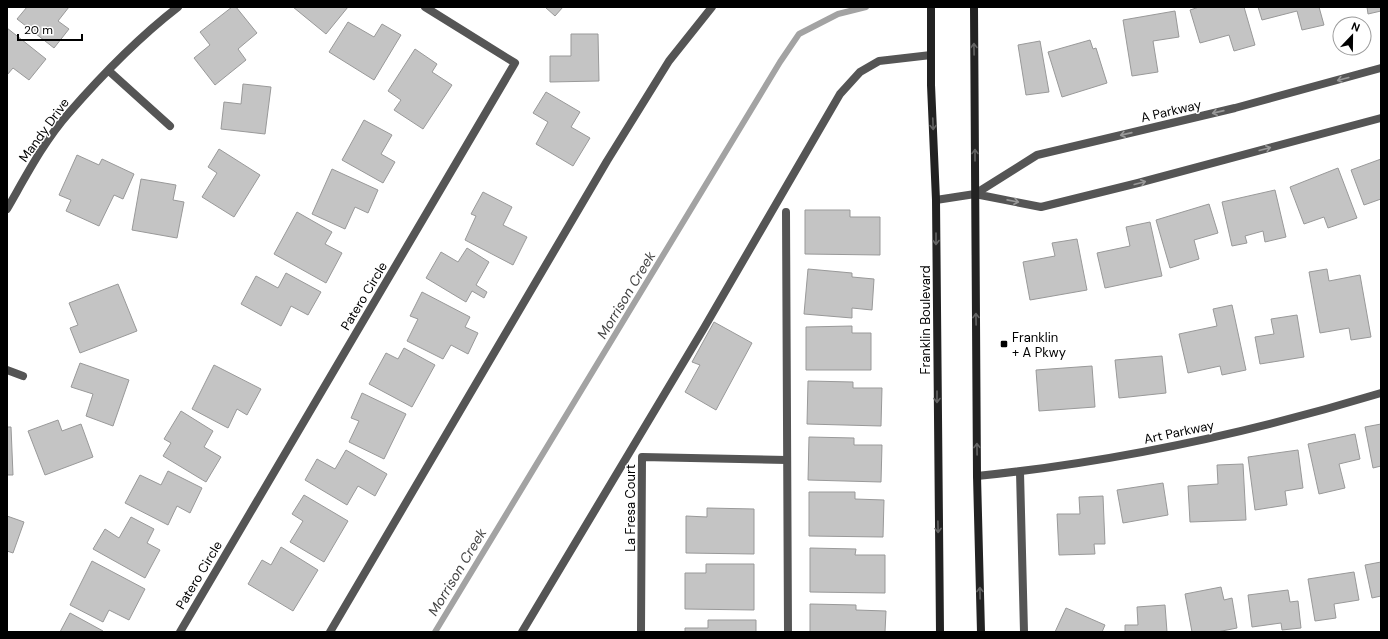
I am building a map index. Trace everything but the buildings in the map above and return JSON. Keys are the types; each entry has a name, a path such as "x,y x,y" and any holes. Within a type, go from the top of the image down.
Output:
{"main road":[{"name":"Franklin Boulevard","path":"931,7 931,85 936,200 940,632"},
{"path":"974,7 977,476 981,632"}],"street":[{"name":"Mandy Drive","path":"7,209 34,163 67,115 109,71 178,7"},
{"name":"Patero Circle","path":"180,632 515,63 425,7"},
{"path":"330,632 607,161 669,61 712,7"},
{"path":"522,632 704,328 840,94 860,72 880,61 931,55"},
{"name":"A Parkway","path":"975,194 1037,155 1235,108 1381,68"},
{"path":"109,71 170,126"},
{"name":"A Parkway","path":"936,200 975,194 1041,207 1138,183 1381,118"},
{"path":"786,212 788,632"},
{"path":"7,370 23,376"},
{"name":"Art Parkway","path":"977,476 1053,468 1182,444 1256,428 1381,393"},
{"name":"La Fresa Court","path":"641,632 642,457 787,460"},
{"path":"1020,472 1024,632"}],"waterway":[{"name":"Morrison Creek","path":"435,632 780,62 799,34 838,14 866,7"}],"place":[{"name":"Franklin + A Pkwy","path":"1004,344"}]}
